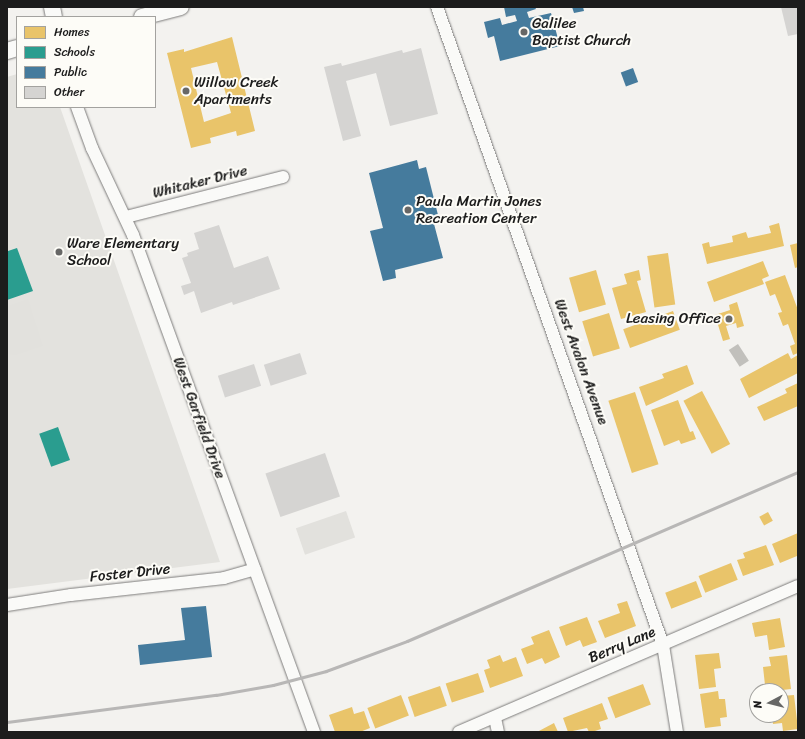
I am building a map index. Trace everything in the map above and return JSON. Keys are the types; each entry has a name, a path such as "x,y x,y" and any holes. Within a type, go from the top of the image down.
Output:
{"main road":[{"path":"146,16 181,7"}],"street":[{"name":"West Avalon Avenue","path":"438,7 663,645 677,732"},
{"name":"West Garfield Drive","path":"77,108 92,148 126,217 314,732"},
{"name":"Whitaker Drive","path":"126,217 283,177"},
{"name":"Foster Drive","path":"7,605 71,595 224,578 255,569"},
{"name":"Berry Lane","path":"459,732 798,586"},
{"path":"494,718 498,732"}],"shaded area":[{"name":"Ware Elementary School","path":"16,74 16,108 60,108 220,562 7,589 7,77"},
{"path":"28,299 43,346 15,355 7,354 7,306"},
{"path":"738,344 749,361 740,367 729,350"},
{"path":"346,511 355,537 305,555 296,528"}],"building: Homes":[{"name":"Willow Creek Apartments","path":"232,37 255,131 237,136 236,131 210,138 211,143 191,148 167,53 184,49 184,52","holes":["217,62 231,113 204,122 191,68"]},
{"path":"779,223 784,246 707,264 702,244 709,242 710,247 733,242 732,236 746,232 748,238 771,233 769,226"},
{"path":"798,243 798,267 795,268 790,245"},
{"path":"668,253 675,304 654,307 647,256"},
{"path":"763,261 769,276 762,279 764,284 714,302 707,282"},
{"path":"596,270 606,305 579,312 569,278"},
{"path":"639,270 641,280 637,281 646,312 621,319 612,288 627,284 624,274"},
{"path":"785,275 798,310 798,353 793,355 790,346 795,344 788,324 783,326 778,313 782,312 775,294 770,296 765,282"},
{"name":"Leasing Office","path":"737,302 744,326 737,328 736,323 726,326 730,339 723,341 715,315 730,310 729,305"},
{"path":"673,311 680,330 630,348 623,329"},
{"path":"609,313 620,348 593,357 582,321"},
{"path":"788,353 791,359 798,355 798,373 749,398 740,379"},
{"path":"687,365 694,384 646,406 639,387 664,378 662,374"},
{"path":"798,383 798,406 764,421 757,407 787,393 785,389"},
{"path":"702,391 730,444 712,454 683,401"},
{"path":"635,392 658,464 632,473 608,401"},
{"path":"678,400 690,432 693,431 696,439 681,444 679,440 664,446 651,410"},
{"path":"768,512 773,521 764,526 759,517"},
{"path":"798,533 797,556 780,563 772,544"},
{"path":"766,545 774,565 743,576 737,560 745,558 743,553"},
{"path":"731,563 738,580 705,593 699,576"},
{"path":"696,581 702,597 671,609 665,593"},
{"path":"627,601 636,626 605,638 598,621 620,613 617,604"},
{"path":"587,617 597,642 583,647 580,640 566,646 559,627"},
{"path":"780,618 785,647 769,650 767,635 755,637 752,623"},
{"path":"549,630 560,657 545,664 542,658 527,664 521,649 534,644 531,637"},
{"path":"719,653 721,668 714,669 716,687 699,689 695,655"},
{"path":"500,655 503,662 516,657 523,676 490,688 484,670 490,668 487,660"},
{"path":"787,655 791,689 789,689 789,683 765,683 763,667 771,666 769,657"},
{"path":"478,673 484,692 452,703 446,684"},
{"path":"643,684 651,705 615,718 608,698"},
{"path":"440,686 447,706 415,717 408,697"},
{"path":"718,691 719,699 725,699 727,717 720,718 721,726 705,728 700,694"},
{"path":"401,695 409,716 375,728 367,708"},
{"path":"789,695 794,695 798,729 783,731 782,723 789,723"},
{"path":"602,703 608,719 599,722 601,729 589,732 587,728 568,732 563,718"},
{"path":"352,707 354,714 364,711 370,728 360,732 335,732 329,715"},
{"path":"554,723 558,732 537,732"}],"building: Schools":[{"name":"Ware Elementary School","path":"7,248 8,251 17,248 33,291 7,300"},
{"path":"58,427 70,460 51,467 39,434"}],"building: Public":[{"name":"Galilee Baptist Church","path":"504,7 535,7 536,9 527,12 529,18 551,13 560,46 500,61 494,36 488,38 484,22 500,18 502,25 517,21 515,15 506,17"},
{"path":"572,7 583,7 584,11 574,13"},
{"path":"633,68 638,82 626,87 621,72"},
{"name":"Paula Martin Jones Recreation Center","path":"417,160 419,169 426,167 440,223 434,224 443,258 395,270 396,278 383,281 370,231 383,228 369,173"},
{"path":"206,606 212,657 140,665 138,645 185,640 181,608"}],"building: Other":[{"path":"781,7 798,7 798,34 788,36"},
{"path":"421,48 438,114 390,126 376,73 346,81 361,136 343,141 324,67 341,63 342,66 402,50 403,53"},
{"path":"219,225 234,268 268,256 280,289 233,305 232,302 201,313 194,291 184,295 181,286 191,283 182,258 188,256 187,253 199,249 194,233"},
{"path":"300,353 307,374 271,386 264,365"},
{"path":"254,364 261,386 225,398 218,376"},
{"path":"325,453 340,496 280,517 265,474"}],"railway":[{"path":"7,722 216,695 273,685 326,671 407,641 798,472"}],"place":[{"name":"Galilee Baptist Church","path":"524,32"},
{"name":"Willow Creek Apartments","path":"186,91"},
{"name":"Paula Martin Jones Recreation Center","path":"408,210"},
{"name":"Ware Elementary School","path":"59,252"},
{"name":"Leasing Office","path":"729,319"}]}
